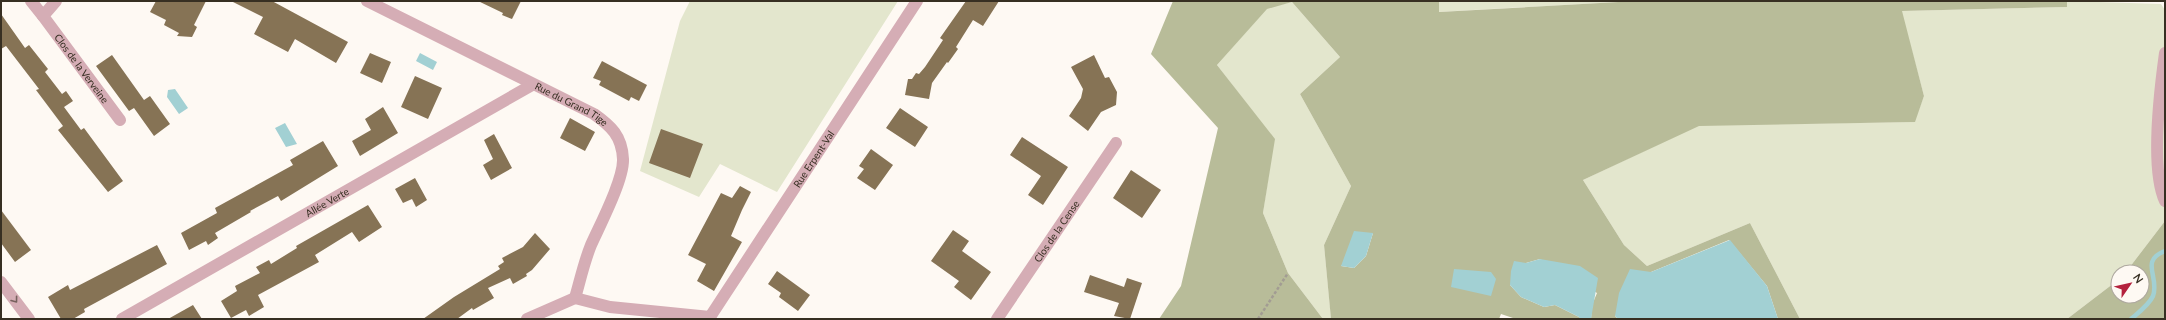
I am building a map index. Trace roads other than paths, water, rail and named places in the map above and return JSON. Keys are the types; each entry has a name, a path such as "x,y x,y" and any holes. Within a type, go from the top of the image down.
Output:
{"street":[{"name":"Clos de la Verveine","path":"31,1 120,120"},
{"path":"43,16 56,1"},
{"name":"Rue du Grand Tige","path":"367,1 532,85 594,114 611,126 620,145 623,160 607,213 591,247 575,298"},
{"name":"Rue Erpent-Val","path":"711,318 917,1"},
{"path":"2165,53 2157,145 2159,189 2165,201"},
{"name":"Allée Verte","path":"122,319 532,85"},
{"name":"Clos de la Cense","path":"997,319 1116,143"},
{"path":"1,282 29,319"},
{"path":"527,319 575,298 610,306 711,318"}],"water":[{"path":"420,53 437,62 433,70 416,61"},
{"path":"175,89 188,108 179,114 167,97 168,90"},
{"path":"285,123 297,144 286,147 275,128"},
{"path":"1354,231 1373,233 1366,256 1354,268 1341,266"},
{"path":"1730,240 1767,286 1778,319 1618,319 1615,316 1619,293 1630,269 1651,272"},
{"path":"1540,259 1580,266 1598,278 1591,319 1579,319 1579,317 1555,305 1544,307 1521,297 1510,285 1511,271 1514,261 1526,263"},
{"path":"1454,269 1491,272 1496,279 1491,296 1451,287"}],"waterway":[{"path":"2131,319 2146,306 2153,296 2153,260 2157,255 2165,251"}]}
